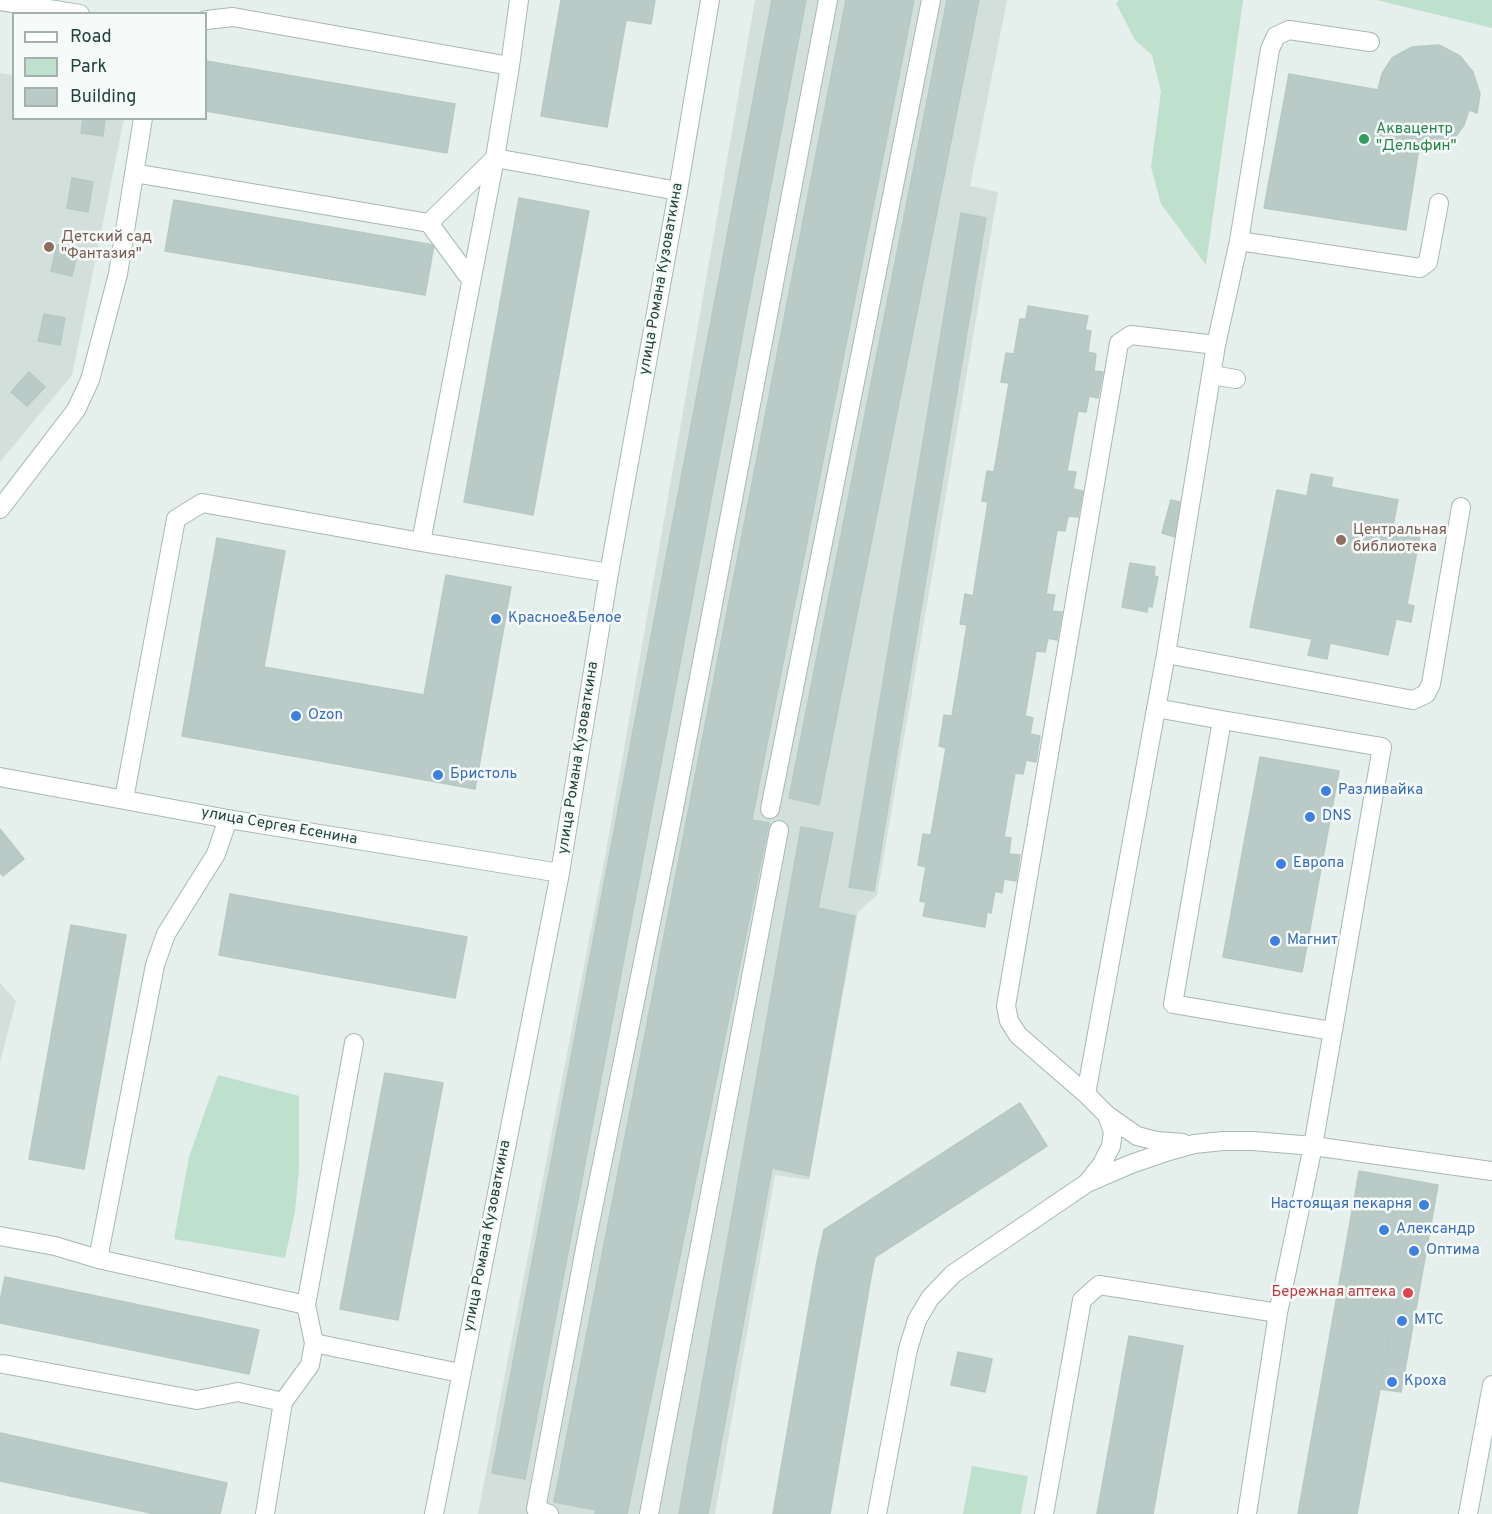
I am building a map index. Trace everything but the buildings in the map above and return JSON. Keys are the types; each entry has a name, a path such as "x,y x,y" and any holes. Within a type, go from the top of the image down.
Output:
{"street":[{"path":"421,542 495,158 519,0"},
{"name":"улица Романа Кузоваткина","path":"434,1514 560,873 609,573 710,0"},
{"path":"540,1512 587,1238 671,821 828,0"},
{"path":"771,809 931,0"},
{"path":"0,1 68,12"},
{"path":"207,20 233,17 510,66"},
{"path":"1086,1095 1166,654 1216,345 1239,241 1270,49 1276,36 1289,30 1370,42"},
{"path":"0,509 76,410 84,396 118,274 143,120"},
{"path":"495,158 678,191"},
{"path":"429,222 495,158"},
{"path":"134,173 429,222 471,280"},
{"path":"1239,241 1420,268 1428,262 1439,203"},
{"path":"1216,345 1131,335 1119,343 1006,1006 1009,1021 1018,1035 1107,1115 1137,1136 1157,1142 1194,1144 1253,1141 1312,1146 1492,1171"},
{"path":"1211,375 1236,379"},
{"path":"124,799 176,519 202,503 609,573"},
{"path":"1166,654 1413,700 1426,694 1431,684 1461,507"},
{"path":"1156,708 1382,747 1312,1146 1278,1313 1247,1514"},
{"path":"1222,720 1173,1004 1332,1031"},
{"name":"улица Сергея Есенина","path":"0,777 228,819 560,873"},
{"path":"98,1259 155,965 166,934 216,854 228,819"},
{"path":"649,1514 778,830"},
{"path":"265,1514 284,1402 310,1365 314,1343 306,1305 354,1042"},
{"path":"1087,1183 1102,1164 1111,1146 1113,1132 1107,1115"},
{"path":"877,1514 908,1349 917,1320 930,1298 953,1274 1087,1183 1131,1164 1194,1144"},
{"path":"0,1236 55,1246 98,1259 306,1305"},
{"path":"1044,1514 1082,1300 1099,1285 1278,1313"},
{"path":"314,1343 460,1373"},
{"path":"3,1364 197,1400 238,1392 284,1402"},
{"path":"1468,1514 1492,1385"}],"shaded area":[{"path":"755,0 1007,0 970,186 998,192 877,895 858,912 809,1180 775,1175 715,1514 478,1514 605,857"},
{"name":"Детский сад \"Фантазия\"","path":"0,73 12,75 12,120 124,120 72,375 0,462"},
{"path":"0,983 16,1001 0,1062"}],"green space":[{"path":"1119,0 1243,0 1206,265 1161,204 1151,167 1161,92 1152,55 1135,40 1116,3"},
{"path":"1377,0 1492,0 1492,28"},
{"path":"218,1075 299,1096 299,1169 295,1211 285,1258 174,1239 189,1157"},
{"path":"972,1466 1028,1476 1021,1514 963,1514"}],"place":[{"name":"Аквацентр \"Дельфин\"","path":"1364,139"},
{"name":"Детский сад \"Фантазия\"","path":"49,247"},
{"name":"Центральная библиотека","path":"1341,540"},
{"name":"Красное&Белое","path":"496,619"},
{"name":"Ozon","path":"296,716"},
{"name":"Бристоль","path":"438,775"},
{"name":"Разливайка","path":"1326,791"},
{"name":"DNS","path":"1310,817"},
{"name":"Европа","path":"1281,864"},
{"name":"Магнит","path":"1275,941"},
{"name":"Настоящая пекарня","path":"1424,1205"},
{"name":"Александр","path":"1384,1230"},
{"name":"Оптима","path":"1414,1251"},
{"name":"Бережная аптека","path":"1408,1293"},
{"name":"МТС","path":"1402,1321"},
{"name":"Кроха","path":"1392,1382"}]}
